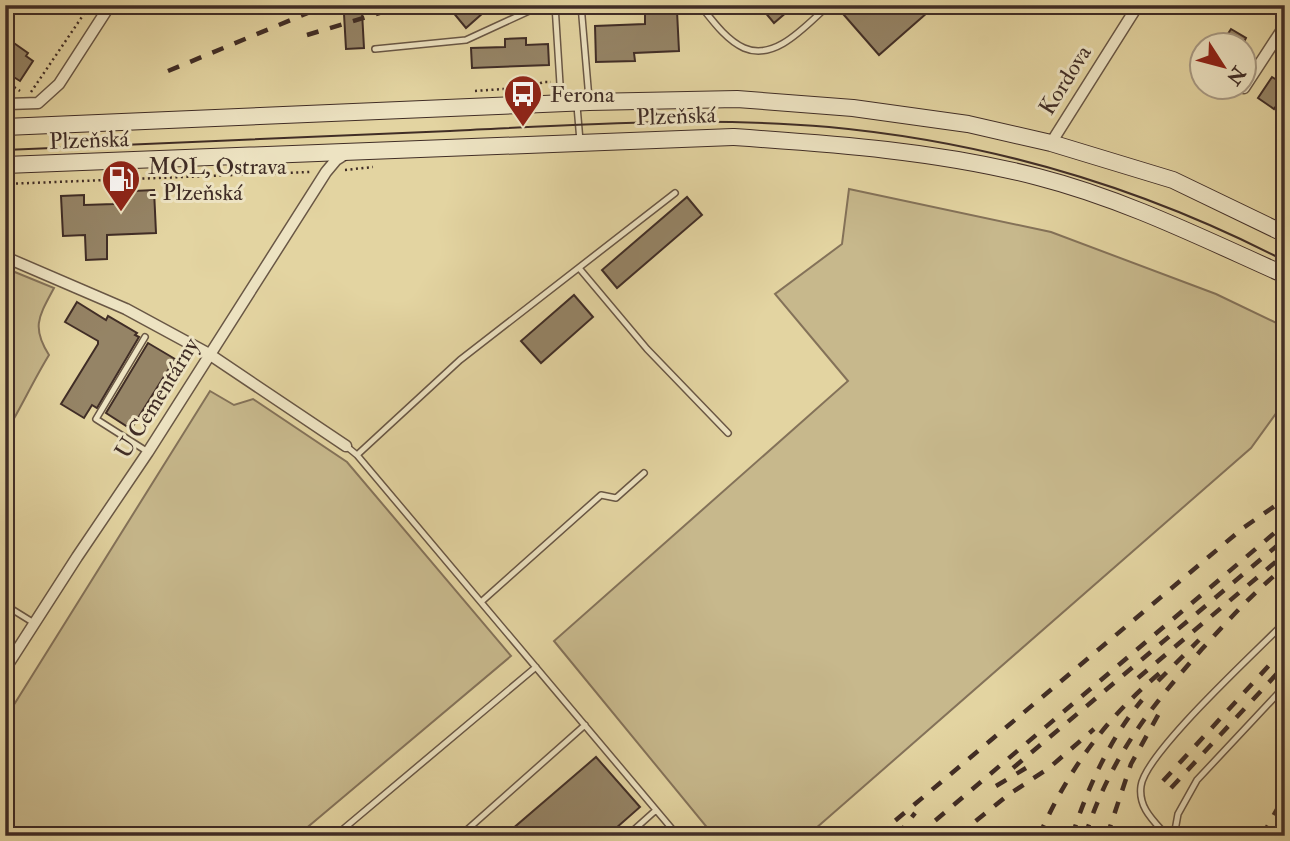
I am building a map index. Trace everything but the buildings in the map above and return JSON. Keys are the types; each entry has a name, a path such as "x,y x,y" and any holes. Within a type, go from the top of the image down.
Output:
{"main road":[{"name":"Plzeňská","path":"5,127 575,103 737,99 853,108 968,124 1051,143 1173,180 1285,234"},
{"name":"Plzeňská","path":"5,166 733,137 847,145 965,160 1040,177 1156,217 1285,275"}],"street":[{"path":"7,103 38,103 59,84 110,5"},
{"name":"Kordova","path":"1051,143 1138,5"},
{"path":"1258,66 1285,25"},
{"name":"U Cementárny","path":"5,669 148,452 326,172 336,160 348,153"},
{"path":"5,257 126,309 209,354 346,446"}],"lane":[{"path":"375,49 466,40 542,5"},
{"path":"555,5 580,142"},
{"path":"575,103 582,5"},
{"path":"700,5 724,34 744,48 765,51 789,40 829,5"},
{"path":"357,455 460,360 675,193"},
{"path":"579,268 647,349 728,433"},
{"path":"145,337 96,419 148,452"},
{"path":"346,446 357,455 678,836"},
{"path":"481,602 601,495 616,498 644,474"},
{"path":"5,605 34,623"},
{"path":"1167,836 1142,807 1141,785 1163,747 1285,622"},
{"path":"335,836 536,667"},
{"path":"1174,836 1178,814 1197,780 1285,686"},
{"path":"460,836 584,725"},
{"path":"627,836 656,810"}],"path":[{"path":"5,81 28,96 90,5"},
{"path":"5,184 326,172 333,177 344,170 384,166"}],"shaded area":[{"path":"849,189 1051,232 1216,294 1285,327 1285,401 1251,448 807,836 714,836 554,641 848,381 775,294 842,244"},
{"path":"5,268 54,288 39,322 40,337 49,355 5,434"},
{"path":"210,391 234,405 253,399 347,462 511,656 297,836 5,836 5,719"}],"tram line":[{"path":"5,150 640,123 734,122 829,127 948,144 1063,172 1176,211 1285,261"}],"railway":[{"path":"168,71 327,5"},
{"path":"307,35 406,5"},
{"path":"877,836 1243,528 1285,499"},
{"path":"917,836 1285,524"},
{"path":"1013,768 1285,539"},
{"path":"1138,678 1285,554"},
{"path":"1085,836 1119,758 1148,714 1202,649 1274,576"},
{"path":"1158,681 1199,640"},
{"path":"1163,781 1285,648"},
{"path":"1171,788 1285,665"},
{"path":"1039,836 1062,789 1090,747 1122,708 1161,672"},
{"path":"1072,836 1101,765 1119,731 1142,700"},
{"path":"1107,836 1131,764 1162,708"},
{"path":"957,836 1008,795 1049,768 1094,729"},
{"path":"996,786 1026,768"},
{"path":"1262,836 1285,795"},
{"path":"897,836 915,813"}],"place":[{"name":"Ferona","path":"523,128"},
{"name":"MOL, Ostrava - Plzeňská","path":"121,213"}]}
